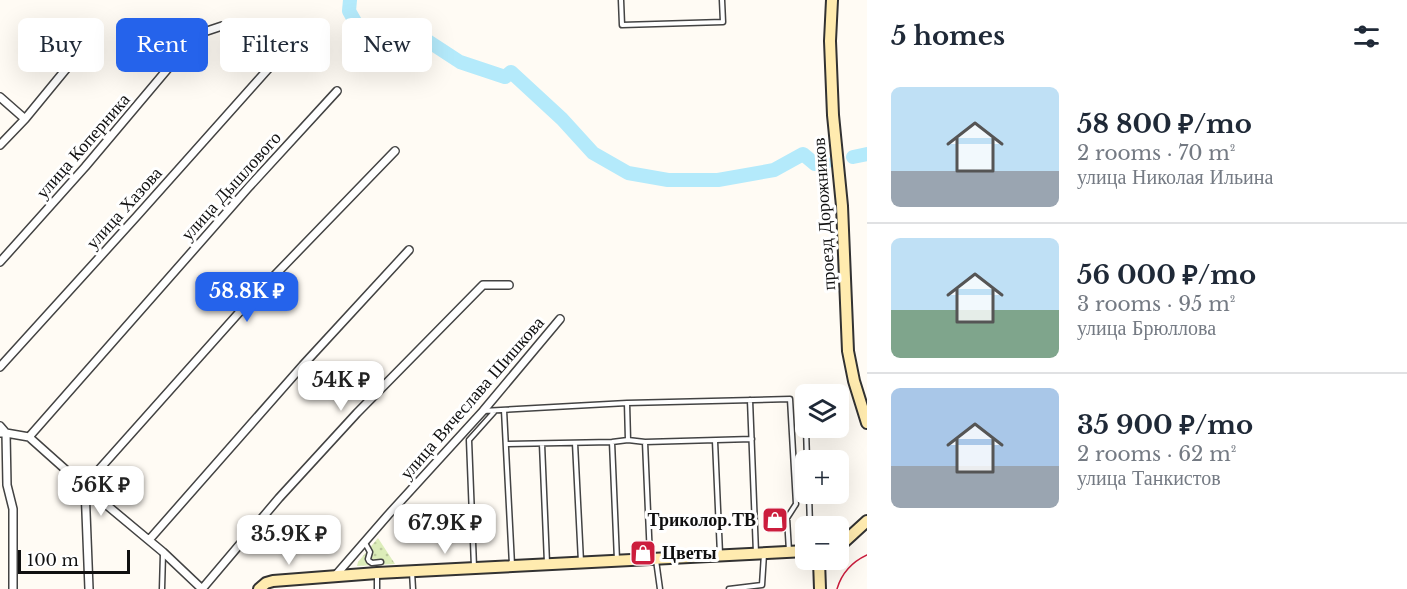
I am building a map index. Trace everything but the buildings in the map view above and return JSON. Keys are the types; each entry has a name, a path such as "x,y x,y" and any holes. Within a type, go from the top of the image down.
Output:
{"main road":[{"name":"проезд Дорожников","path":"832,0 830,41 833,115 843,206 848,351 854,381 867,423"},
{"path":"849,537 867,521"},
{"path":"259,589 266,583 290,584 379,567 412,571 795,552"},
{"path":"819,570 820,589"}],"street":[{"name":"улица Коперника","path":"0,262 85,167 192,40 201,33 220,28"},
{"path":"0,145 64,72"},
{"name":"улица Хазова","path":"0,367 265,72"},
{"name":"улица Дышлового","path":"29,437 248,188 337,91"},
{"path":"0,97 25,119"},
{"path":"89,589 85,487 87,483 244,307 395,151"},
{"path":"149,540 303,365 409,250"},
{"path":"3,433 29,437 163,552 202,589 279,498 357,413 483,285 509,285"},
{"name":"улица Вячеслава Шишкова","path":"335,576 483,411 560,319"},
{"path":"0,426 3,433 7,485 13,509 13,589"}],"lane":[{"path":"621,0 622,26 723,22 722,0"},
{"path":"483,411 627,403 790,399 796,504 787,518 789,552"},
{"path":"729,589 762,587 750,400"},
{"path":"627,403 628,440"},
{"path":"474,568 469,440 496,410"},
{"path":"504,410 512,566"},
{"path":"506,444 752,439"},
{"path":"715,441 720,556"},
{"path":"612,442 617,561"},
{"path":"645,442 653,559 660,589"},
{"path":"574,443 581,562"},
{"path":"542,444 547,564"},
{"path":"364,542 370,552 369,561 379,567 377,589"},
{"path":"162,589 163,552"},
{"path":"412,571 413,589"}],"green space":[{"path":"378,538 395,564 357,566 358,562"}],"waterway":[{"path":"350,0 349,11 361,32 380,25 411,30 460,62 505,77 511,72 562,119 593,153 628,173 668,180 718,180 774,170 803,154 815,164 825,163"},
{"path":"853,157 867,154"}],"tram line":[{"path":"837,589 848,568 867,555"}],"place":[{"name":"Триколор.ТВ","path":"775,520"},
{"name":"Цветы","path":"643,553"}]}
